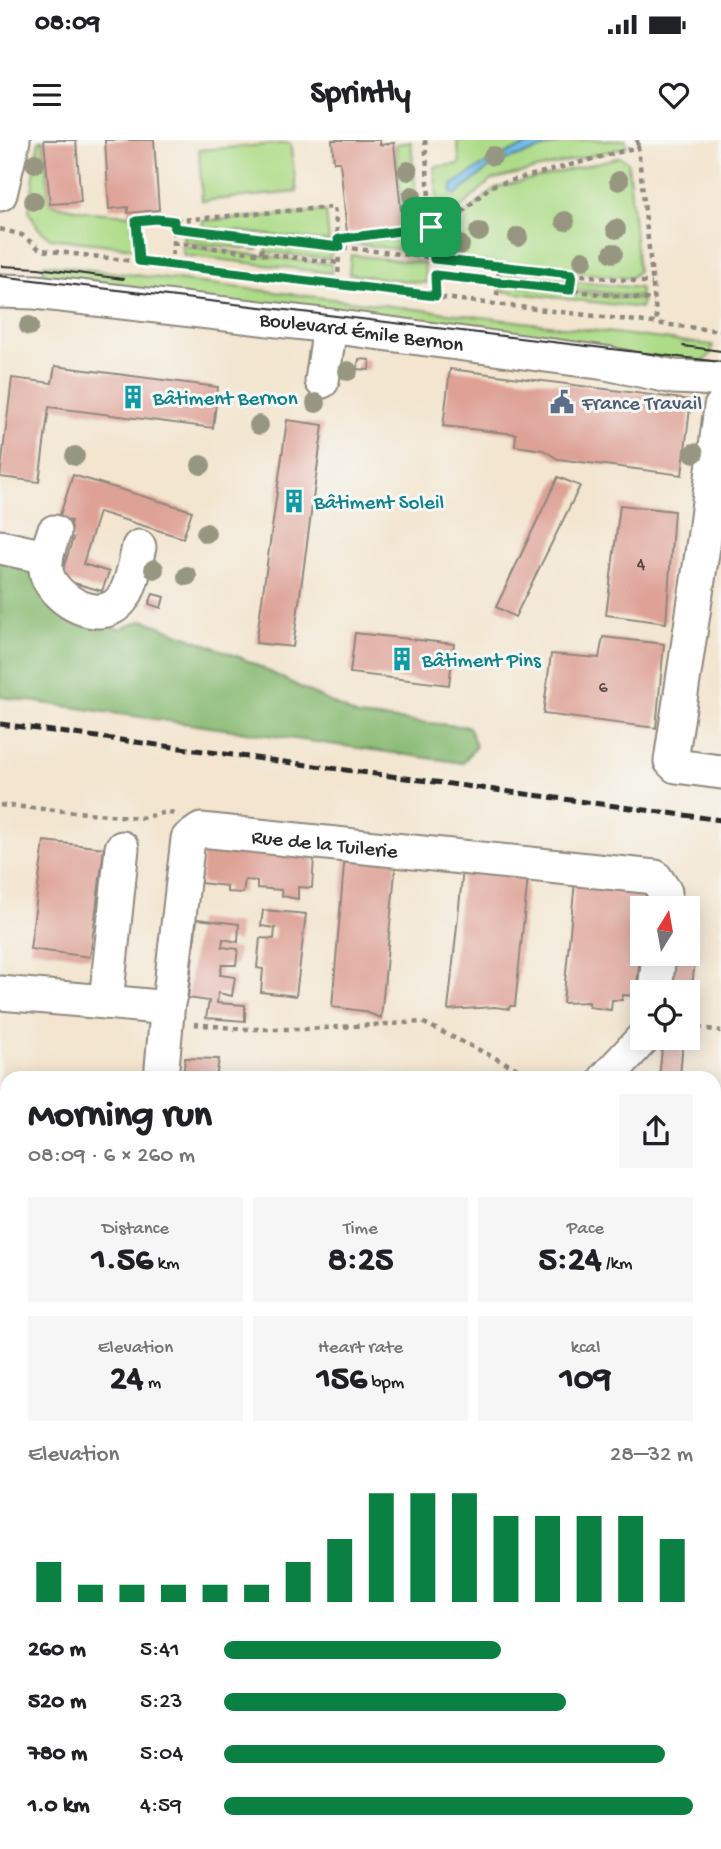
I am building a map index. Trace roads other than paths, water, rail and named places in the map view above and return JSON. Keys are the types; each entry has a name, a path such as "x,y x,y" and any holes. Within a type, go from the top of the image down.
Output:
{"street":[{"path":"0,194 13,140"},
{"name":"Boulevard Émile Bernon","path":"0,291 35,292 331,326 606,363 674,377 721,379"},
{"path":"322,381 331,326"},
{"path":"721,407 671,761 676,766 721,772"},
{"path":"0,547 50,545 48,577 64,599 75,606 91,610 106,610 125,597 139,547"},
{"name":"Rue de la Tuilerie","path":"167,1012 188,839 201,830 654,877 665,892 664,896"},
{"path":"106,1002 122,848"},
{"path":"0,993 158,1007 167,1012 162,1071"},
{"path":"612,1071 632,1050"}],"water":[{"path":"540,140 569,140 494,164 456,195 451,193 452,185 493,159"}],"tram line":[{"path":"2,266 123,279"},
{"path":"0,276 721,362"},
{"path":"683,346 721,351"}],"railway":[{"path":"0,724 721,820"}],"place":[{"name":"Bâtiment Bernon","path":"133,397"},
{"name":"France Travail","path":"562,402"},
{"name":"Bâtiment Soleil","path":"294,501"},
{"name":"Bâtiment Pins","path":"402,659"}]}
